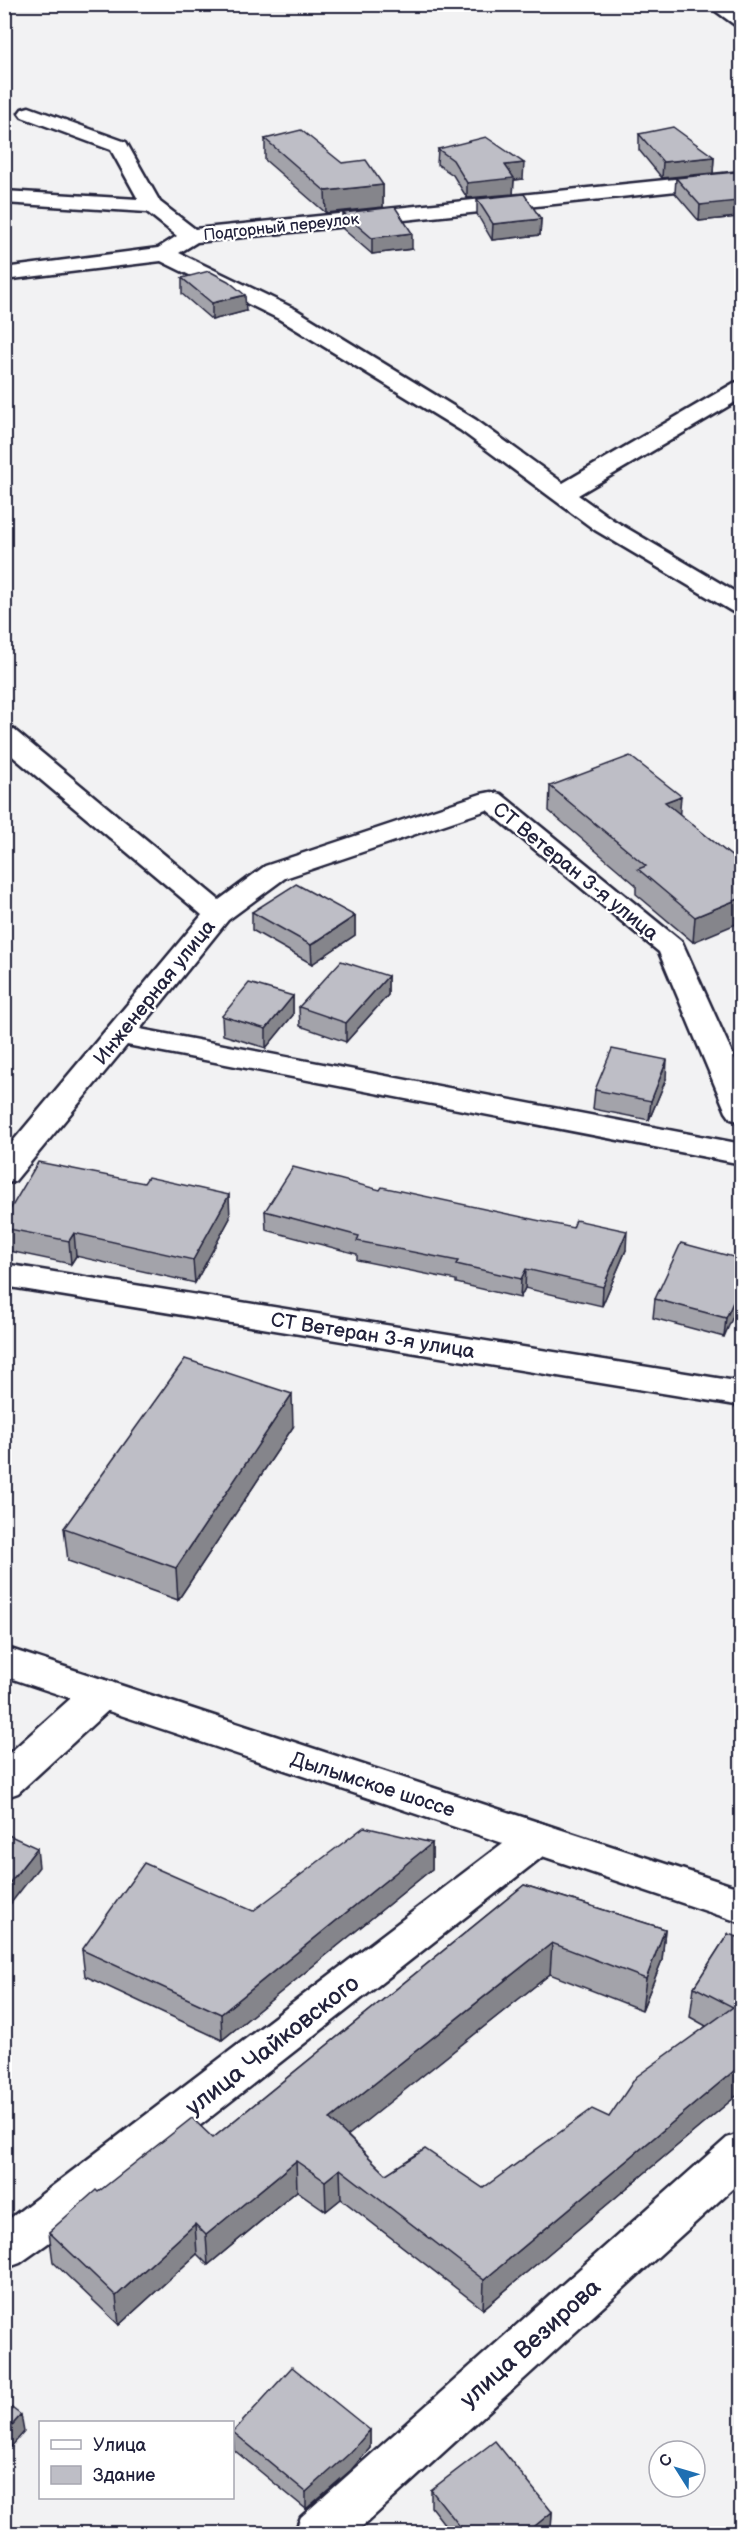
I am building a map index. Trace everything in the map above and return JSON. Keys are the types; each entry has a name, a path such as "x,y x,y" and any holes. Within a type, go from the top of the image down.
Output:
{"street":[{"path":"718,6 741,4"},
{"path":"718,6 741,21"},
{"path":"29,112 119,146 152,206 191,236"},
{"name":"Подгорный переулок","path":"4,274 164,254 191,236 741,178"},
{"path":"4,196 152,206"},
{"path":"164,254 287,314 468,425 604,525 741,607"},
{"path":"562,494 741,388"},
{"name":"Инженерная улица","path":"4,735 218,914 4,1174"},
{"name":"СТ Ветеран 3-я улица","path":"218,914 275,872 491,800 672,948 741,1112"},
{"path":"119,1034 741,1154"},
{"name":"СТ Ветеран 3-я улица","path":"4,1275 741,1394"},
{"name":"Дылымское шоссе","path":"4,1661 741,1906"},
{"path":"4,1782 101,1694"},
{"name":"улица Чайковского","path":"4,2249 52,2215 538,1838"},
{"name":"улица Везирова","path":"318,2534 741,2152"}],"building":[{"path":"673,127 714,157 663,162 639,134"},
{"path":"301,130 342,163 366,160 383,185 325,191 265,139"},
{"path":"486,137 524,163 505,165 514,178 467,183 453,160 438,149"},
{"path":"735,172 741,177 741,197 736,198 738,201 700,205 676,178"},
{"path":"524,194 541,219 493,224 477,199"},
{"path":"395,207 412,233 372,238 343,213"},
{"path":"209,271 228,281 245,295 212,303 182,278"},
{"path":"630,756 681,796 665,802 741,864 741,898 695,917 638,869 646,866 550,786"},
{"path":"296,884 355,916 311,945 252,912"},
{"path":"341,961 388,976 346,1023 299,1007"},
{"path":"249,983 293,996 266,1029 222,1016"},
{"path":"612,1049 667,1060 651,1101 595,1090"},
{"path":"38,1162 144,1183 148,1177 229,1195 193,1260 74,1233 69,1241 4,1228 4,1220"},
{"path":"293,1167 380,1190 382,1187 573,1228 576,1220 627,1231 603,1287 526,1269 521,1279 456,1264 458,1261 357,1241 359,1236 265,1211"},
{"path":"681,1243 741,1259 741,1284 726,1318 655,1299"},
{"path":"185,1359 292,1394 176,1568 64,1528"},
{"path":"364,1827 432,1843 221,2014 82,1950 144,1863 253,1911"},
{"path":"4,1833 37,1848 4,1890"},
{"path":"524,1885 665,1929 646,1979 552,1943 330,2119 386,2174 425,2149 483,2188 592,2109 609,2117 636,2077 733,2007 694,1987 728,1934 741,1938 741,2065 484,2280 340,2169 325,2181 296,2161 206,2235 195,2224 116,2296 49,2232 96,2190 98,2192 192,2118 213,2138"},
{"path":"292,2367 370,2430 350,2453 306,2492 234,2431"},
{"path":"4,2402 21,2415 4,2434"},
{"path":"495,2441 552,2512 525,2534 466,2534 431,2490"}]}
